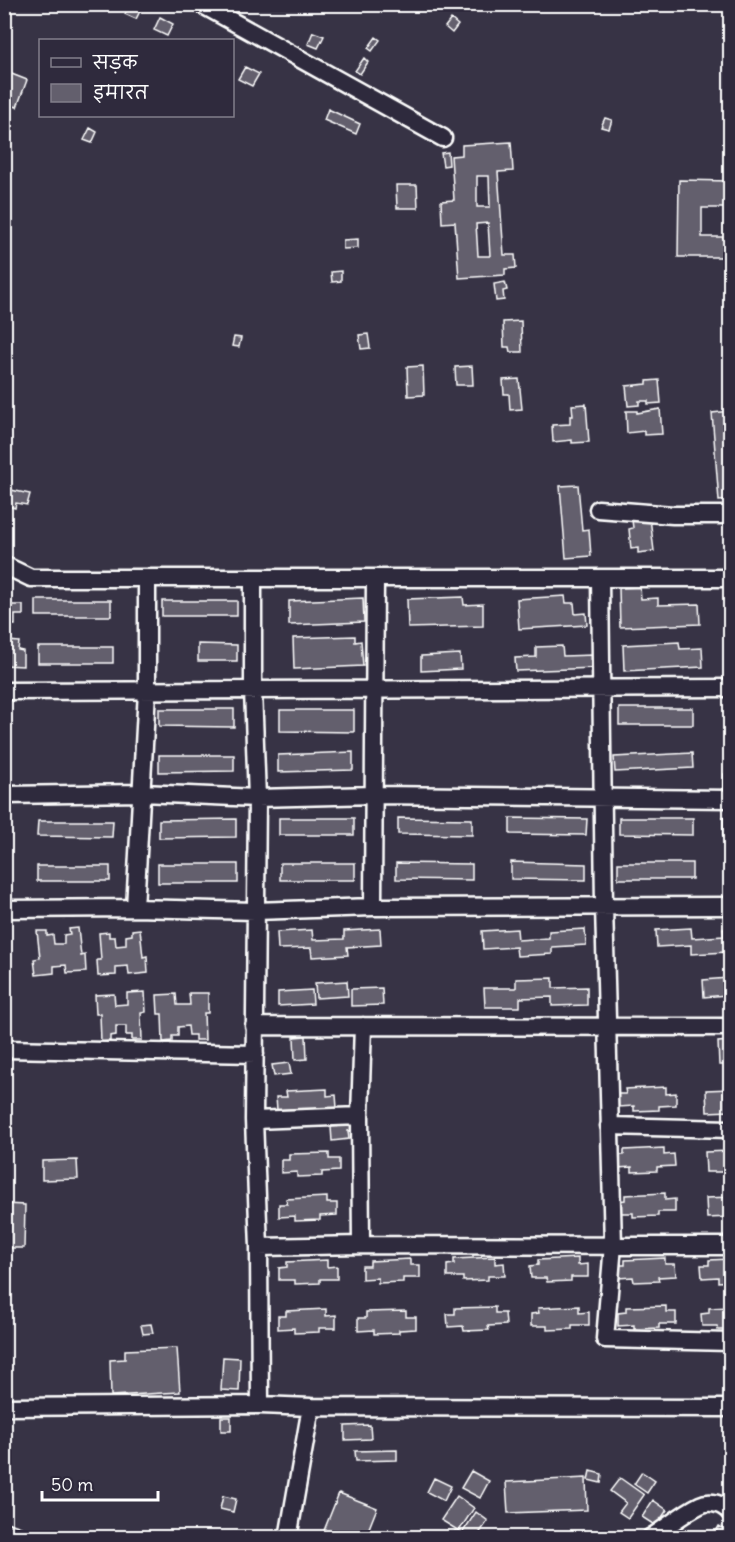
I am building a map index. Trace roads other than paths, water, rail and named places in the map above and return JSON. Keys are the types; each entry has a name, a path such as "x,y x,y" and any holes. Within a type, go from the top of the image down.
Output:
{"street":[{"path":"201,4 443,138"},
{"path":"598,509 673,515 730,516"},
{"path":"4,566 31,578 730,578"},
{"path":"135,908 147,691 147,578"},
{"path":"253,578 253,690 257,798 254,1026 260,1405"},
{"path":"373,907 375,578"},
{"path":"600,578 606,1027 613,1245 605,1339 730,1342"},
{"path":"4,691 730,688"},
{"path":"4,795 141,793 257,798 374,795 730,799"},
{"path":"4,909 135,908 255,911 373,907 730,906"},
{"path":"254,1026 730,1027"},
{"path":"361,1245 360,1116 363,1026"},
{"path":"4,1049 255,1054"},
{"path":"255,1120 360,1116"},
{"path":"609,1126 730,1130"},
{"path":"259,1247 730,1246"},
{"path":"4,1407 260,1405 730,1408"},
{"path":"288,1538 311,1407"},
{"path":"650,1538 701,1504 715,1503 727,1508 730,1513"}]}
